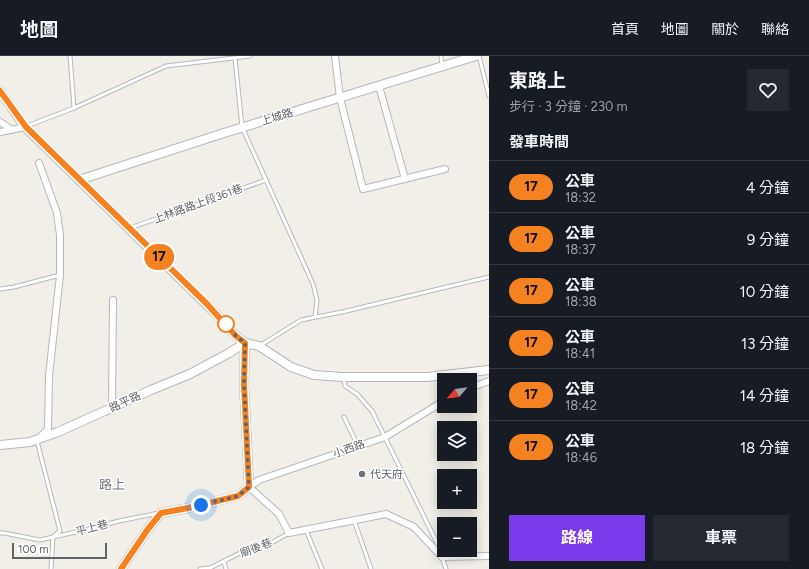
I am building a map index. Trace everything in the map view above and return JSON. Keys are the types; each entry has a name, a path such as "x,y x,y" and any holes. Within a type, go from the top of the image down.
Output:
{"street":[{"path":"334,56 340,98 362,189 445,169"},
{"name":"上城路","path":"80,180 242,127 476,56"},
{"path":"378,86 405,179"},
{"path":"0,91 26,127 245,343 259,346 291,367 314,375 427,377 489,370"},
{"path":"0,122 12,130"},
{"path":"0,132 26,127"},
{"path":"36,440 48,429 49,376 60,275 60,235 57,213 39,163"},
{"path":"112,409 113,300"},
{"path":"245,343 244,384 249,487 279,514 289,533 386,514 414,527 437,552"},
{"name":"路平路","path":"0,445 30,442 58,432 190,374 245,343"},
{"path":"477,385 489,380"},
{"name":"小西路","path":"249,487 260,480 385,437 437,405"},
{"path":"121,569 148,529 161,513 238,496 249,487"},
{"path":"477,556 489,556"}],"lane":[{"path":"70,56 74,108"},
{"path":"26,127 74,108 166,66 250,56"},
{"path":"441,56 442,67"},
{"path":"479,56 489,96"},
{"path":"235,58 242,127 313,284 317,300 315,317"},
{"name":"上林路路上段361巷","path":"129,229 266,180"},
{"path":"0,289 14,287 60,275"},
{"path":"259,346 301,320 489,276"},
{"path":"343,376 345,386 357,394 372,411 437,543"},
{"path":"344,417 358,446"},
{"path":"36,440 60,531 53,537 51,569"},
{"name":"平上巷","path":"0,533 40,540 119,521 161,513"},
{"path":"354,520 371,569"},
{"path":"306,530 322,569"},
{"name":"廟後巷","path":"200,569 210,569 252,547 271,543 289,533"},
{"path":"442,557 446,569"},
{"path":"224,562 226,569"}],"bus line":[{"name":"17","path":"0,91 26,127 206,303 236,336 245,343 244,384 249,487 238,496 161,513 148,529 121,569"}],"place":[{"name":"代天府","path":"362,474"}],"district":[{"name":"路上","path":"112,484"}],"route":[{"path":"201,505 238,496 249,487 244,384 245,343 236,336 226,324"}]}
